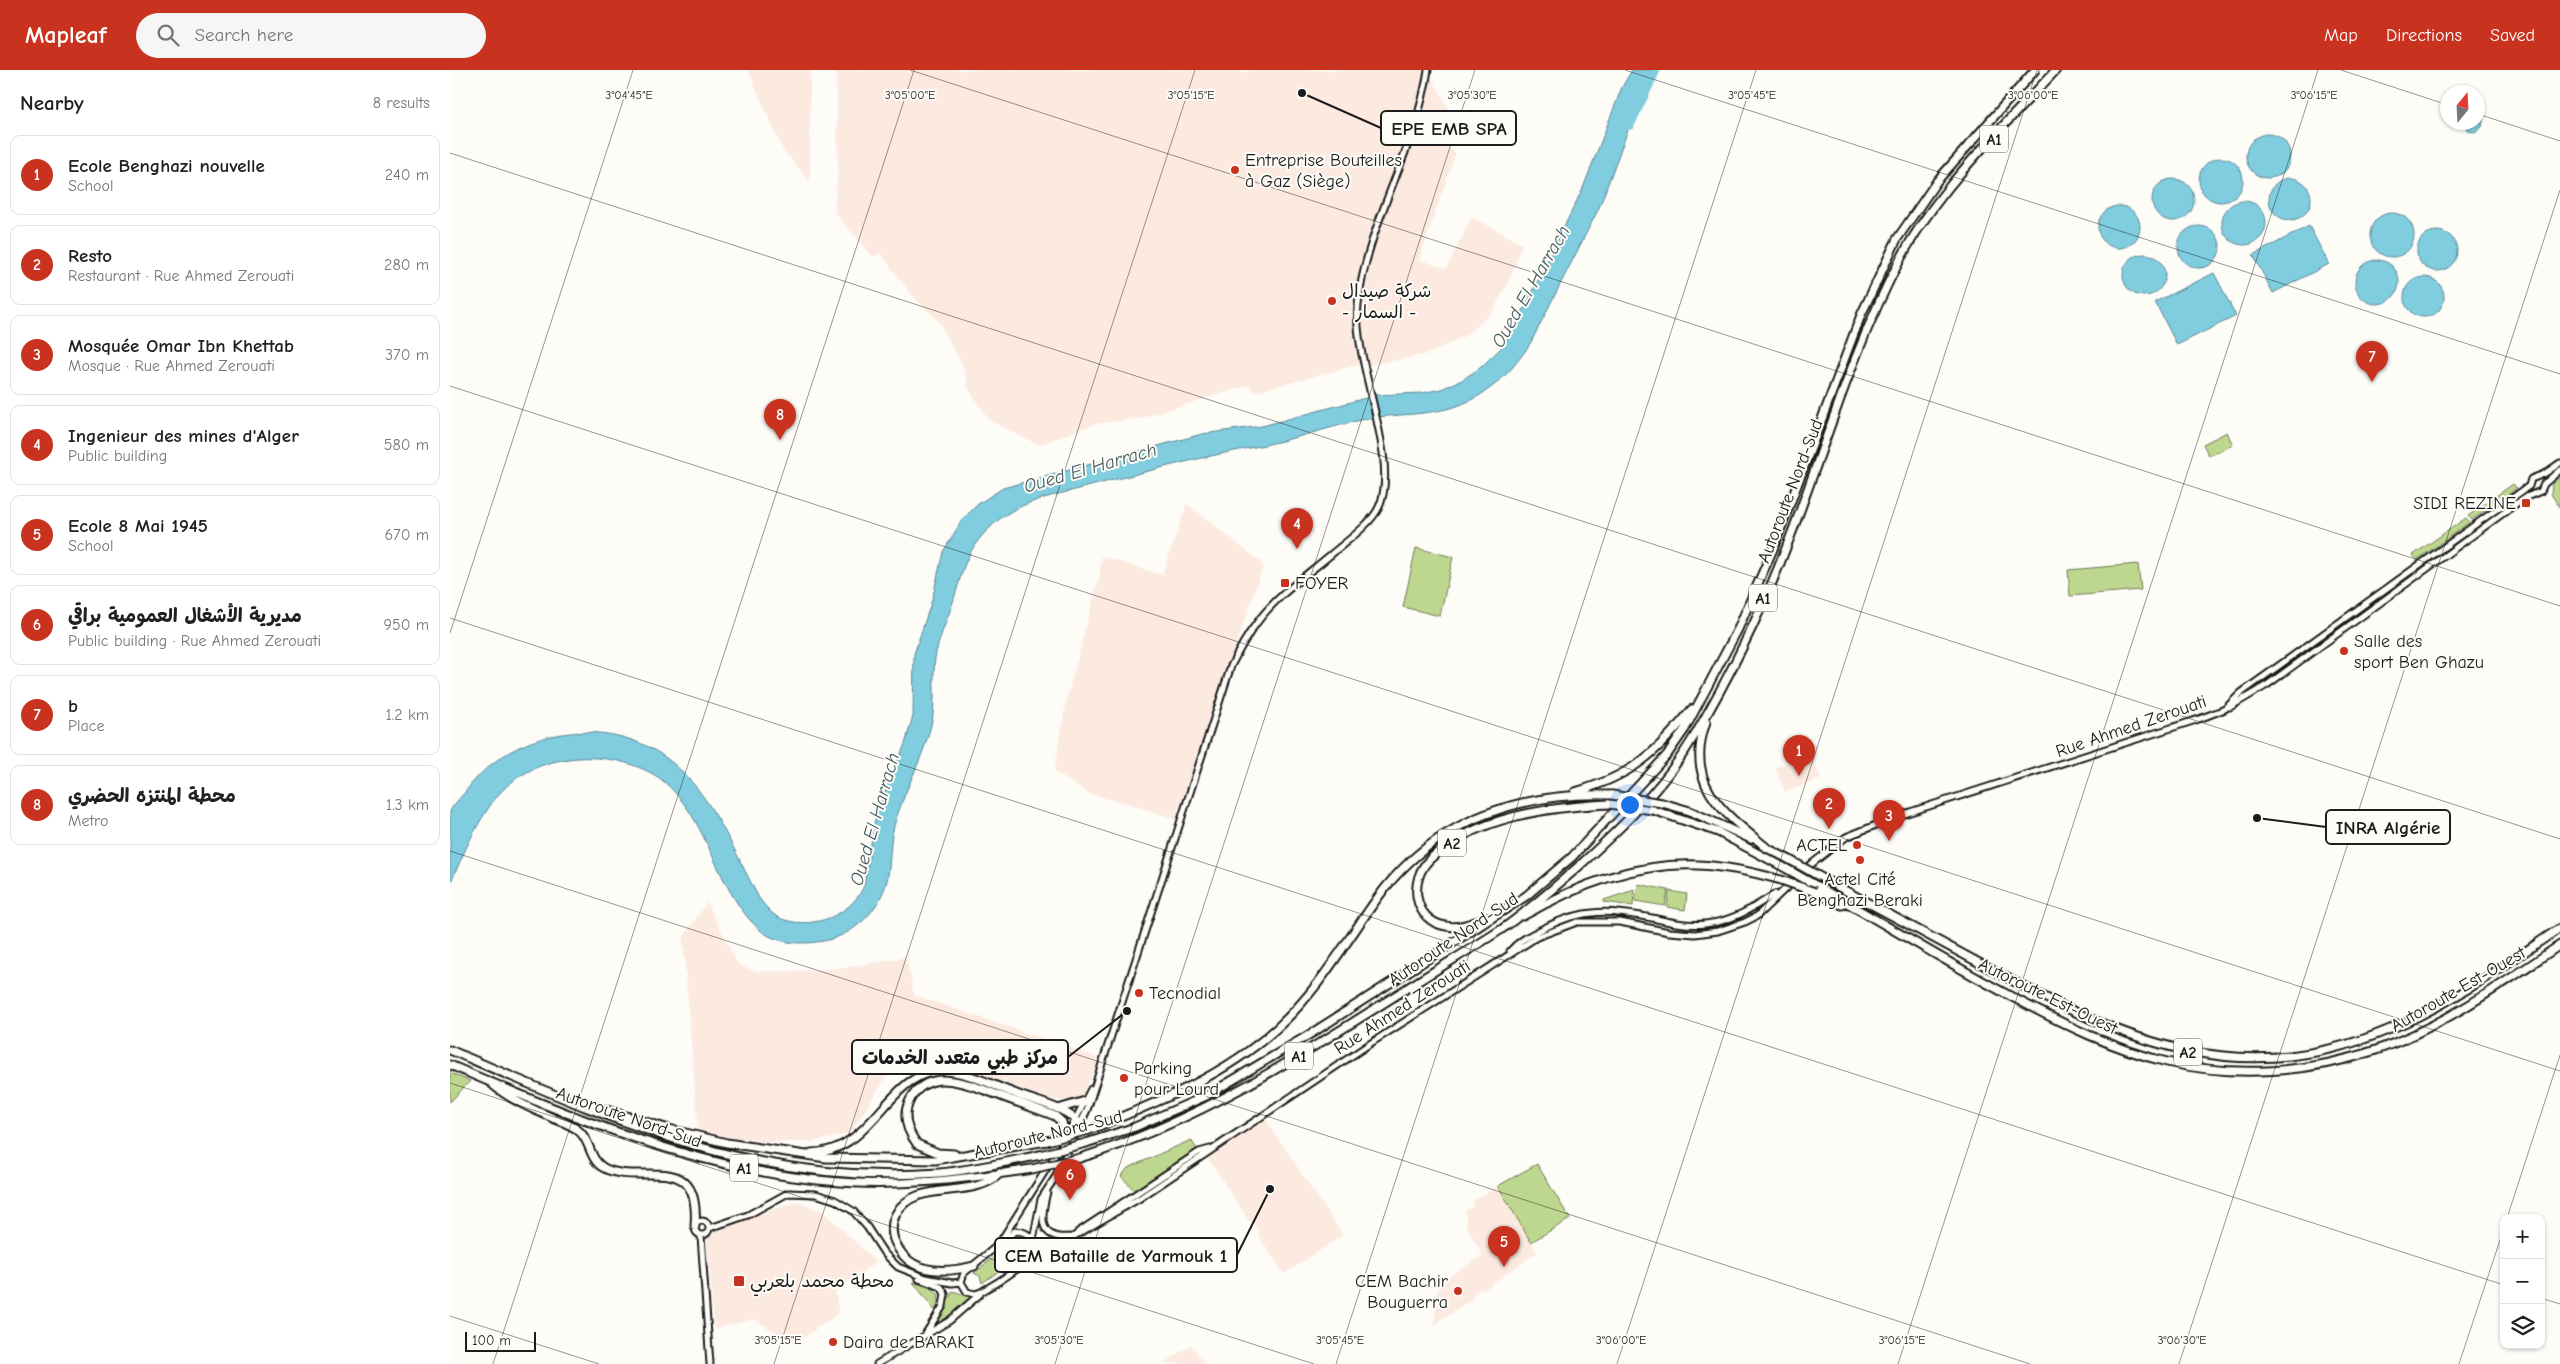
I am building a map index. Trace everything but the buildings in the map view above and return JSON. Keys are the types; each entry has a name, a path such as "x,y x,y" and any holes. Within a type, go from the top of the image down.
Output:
{"highway":[{"name":"Autoroute Nord-Sud","path":"450,1050 608,1118 706,1150 801,1168 864,1174 932,1173 977,1168 1040,1155 1135,1127 1206,1096 1312,1034 1526,896 1572,857 1605,824 1667,755 1705,693 1738,628 1773,549 1861,315 1896,239 1921,202 2035,70"},
{"name":"Autoroute Nord-Sud","path":"450,1065 641,1141 677,1153 763,1172 829,1182 865,1183 962,1179 1000,1174 1080,1158 1114,1148 1175,1123 1250,1086 1504,928 1552,890 1633,816 1682,756 1731,669 1790,539 1848,377 1884,293 1903,255 1949,188 2056,70"},
{"path":"556,1096 669,1129 727,1143 826,1158 883,1161 935,1160 969,1156 1047,1141 1089,1130 1164,1100 1197,1084 1260,1043 1310,994 1393,879 1421,851 1444,834 1496,810 1564,795 1608,782 1643,762 1667,740 1705,693"},
{"path":"1712,704 1701,739 1699,753 1699,765 1707,789 1720,809 1766,847"},
{"path":"1564,795 1612,795 1662,803 1713,821 1766,847"},
{"name":"Autoroute Est-Ouest","path":"1494,916 1460,926 1448,927 1428,918 1417,900 1417,879 1422,869 1447,846 1472,832 1504,820 1552,809 1609,804 1653,810 1718,832 1787,869 1880,924 2062,1023 2102,1040 2167,1062 2247,1071 2316,1066 2377,1050 2436,1022 2560,945"},
{"name":"Autoroute Est-Ouest","path":"1766,847 2022,986 2102,1026 2164,1046 2226,1057 2263,1058 2326,1049 2403,1024 2483,980 2560,928"},
{"name":"A2","path":"1504,928 1562,896 1593,883 1639,870 1696,864 1747,871 1780,880 1815,892 1880,924"},
{"path":"786,1153 818,1153 852,1139 876,1119 907,1083 919,1075 932,1071 962,1074 1058,1110 1076,1118 1081,1125"},
{"path":"969,1156 931,1150 917,1144 911,1136 906,1113 910,1101 928,1083 949,1079 962,1082 1048,1113 1062,1122 1066,1138"},
{"path":"488,1080 499,1091 518,1102 578,1131 586,1139 593,1158 605,1168 620,1172 667,1174 679,1178 688,1188 694,1202 695,1226"},
{"path":"1058,1110 1085,1101"},
{"path":"974,1266 945,1271 929,1269 913,1263 898,1250 892,1233 893,1223 902,1205 910,1199 932,1193 982,1185 1000,1174"}],"main road":[{"path":"877,1364 949,1321 981,1292 1012,1272 1030,1257 1034,1243 1038,1208 1081,1125 1098,1078 1231,666 1257,622 1357,532 1379,508 1384,488 1384,462 1358,334 1358,305 1370,251 1412,133 1428,70"},
{"path":"2535,492 2529,486 2532,479 2560,463"},
{"path":"2225,709 2267,685 2535,492 2541,490 2544,484 2560,470"},
{"path":"2538,477 2542,478 2544,484"},
{"name":"Rue Ahmed Zerouati","path":"1012,1272 1140,1198 1488,967 1537,937 1556,928 1577,922 1620,922 1669,932 1695,934 1718,931 1757,916 1809,866 1846,837 1867,828 2225,709 2241,693 2529,486"},
{"name":"Rue Ahmed Zerouati","path":"1506,956 1518,941 1555,922 1581,913 1615,912 1675,923 1705,924 1732,918 1750,910 1784,889"},
{"path":"999,1244 1066,1138 1098,1078"},
{"name":"Rue Ahmed Zerouati","path":"1034,1243 1053,1245 1069,1237 1199,1152 1213,1149"},
{"path":"1048,1188 1043,1209 1046,1230 1055,1237 1069,1237"},
{"path":"701,1236 707,1234 710,1228 748,1215 788,1193 816,1194 835,1200 852,1211 867,1226 884,1253 898,1267 944,1290 946,1301 924,1335"},
{"path":"710,1228 703,1221 695,1226 695,1231 701,1236 710,1364"},
{"path":"981,1292 975,1294 967,1292 962,1282 964,1273 1011,1234 1019,1231 1026,1233 1034,1243"},
{"path":"898,1267 931,1279 952,1283 962,1282"}],"shaded area":[{"path":"748,70 810,70 810,182 783,150"},
{"path":"836,70 1239,70 1240,73 1254,70 1427,70 1458,125 1450,150 1456,153 1419,259 1446,269 1472,217 1522,244 1510,279 1492,313 1463,337 1428,354 1376,364 1357,365 1255,392 1249,385 1142,418 1095,424 1039,445 989,420 969,390 963,365 941,324 911,294 880,253 873,257 834,212 838,167"},
{"path":"1187,504 1261,562 1263,567 1198,754 1195,754 1197,760 1176,819 1090,794 1054,772 1067,697 1099,579 1102,556 1162,575"},
{"path":"1811,754 1821,779 1785,792 1775,767"},
{"path":"707,902 737,963 745,968 756,971 792,971 844,968 906,957 914,995 1097,1057 1096,1066 1080,1100 1051,1100 947,1061 899,1057 850,1133 815,1142 762,1142 698,1132 683,938"},
{"path":"1265,1119 1343,1235 1284,1274 1258,1235 1259,1231 1252,1221 1249,1221 1207,1157"},
{"path":"1498,1186 1537,1252 1485,1289 1482,1288 1474,1294 1473,1298 1434,1325 1439,1282 1483,1255 1467,1228 1465,1211 1474,1206 1472,1201"},
{"path":"797,1202 823,1211 876,1262 835,1292 839,1313 795,1344 754,1319 714,1329 707,1239 720,1227"},
{"path":"1191,1345 1205,1364 1165,1364 1167,1361"}],"green space":[{"path":"2227,432 2233,445 2209,456 2203,444"},
{"path":"2560,477 2560,508 2551,494 2552,484"},
{"path":"2513,484 2517,488 2472,520 2468,516"},
{"path":"2466,518 2470,522 2417,560 2413,555"},
{"path":"1416,548 1453,557 1440,616 1403,607"},
{"path":"2138,564 2141,590 2070,596 2068,570"},
{"path":"1638,884 1668,890 1665,906 1635,901"},
{"path":"1634,890 1633,906 1604,902 1604,900"},
{"path":"1669,891 1687,894 1685,910 1667,907"},
{"path":"450,1073 470,1081 450,1102"},
{"path":"1191,1140 1197,1149 1134,1190 1121,1176 1128,1168"},
{"path":"1537,1164 1570,1219 1531,1242 1498,1186"},
{"path":"1019,1237 1026,1240 1027,1246 1023,1254 1016,1260 1002,1250"},
{"path":"994,1257 1005,1267 982,1283 980,1276 974,1273"},
{"path":"913,1282 931,1288 939,1295 936,1312"},
{"path":"953,1291 970,1297 941,1323 934,1324"}],"water":[{"path":"1632,70 1659,70 1642,97 1632,119 1599,208 1531,342 1511,369 1488,390 1469,401 1442,410 1360,420 1260,446 1179,463 1048,497 1012,511 989,528 968,557 938,645 934,667 932,720 922,754 894,826 887,881 872,911 857,926 838,937 810,943 783,941 767,935 748,918 729,890 699,828 679,797 659,777 614,760 572,758 552,762 514,780 499,794 484,815 450,884 450,812 457,802 484,771 505,755 529,743 555,735 582,732 609,734 635,741 659,753 677,766 692,782 718,819 759,898 773,914 781,919 808,923 820,921 841,912 858,896 864,886 876,813 905,744 913,716 914,654 932,600 943,552 962,520 978,504 1003,488 1202,434 1262,426 1377,395 1422,393 1441,389 1462,380 1480,368 1501,348 1516,325 1583,188 1622,87"},
{"path":"2268,134 2280,138 2286,144 2290,156 2286,168 2280,174 2268,178 2256,174 2250,168 2246,156 2250,144 2256,138"},
{"path":"2221,158 2233,162 2239,168 2243,180 2239,192 2233,198 2221,202 2209,198 2203,192 2199,180 2203,168 2209,162"},
{"path":"2294,178 2302,181 2308,187 2311,199 2308,211 2302,217 2286,220 2278,217 2272,211 2269,195 2272,187 2278,181"},
{"path":"2173,179 2188,185 2194,200 2188,215 2173,221 2158,215 2152,200 2158,185"},
{"path":"2244,201 2256,205 2262,211 2266,223 2262,235 2256,241 2244,245 2232,241 2226,235 2222,223 2226,211 2232,205"},
{"path":"2119,206 2134,212 2140,227 2134,242 2119,248 2104,242 2098,227 2104,212"},
{"path":"2392,213 2404,217 2410,223 2414,235 2410,247 2404,253 2392,257 2380,253 2374,247 2370,235 2374,223 2380,217"},
{"path":"2203,226 2211,229 2217,235 2220,247 2217,259 2211,265 2195,268 2187,265 2181,259 2178,243 2181,235 2187,229"},
{"path":"2309,226 2329,264 2273,293 2253,255"},
{"path":"2441,231 2448,234 2454,240 2457,251 2456,259 2448,268 2441,271 2433,271 2426,268 2418,259 2417,247 2420,240 2429,232"},
{"path":"2148,254 2156,257 2162,263 2165,275 2162,287 2156,293 2140,296 2132,293 2126,287 2123,271 2126,263 2132,257"},
{"path":"2377,260 2389,264 2395,270 2399,282 2395,294 2389,300 2377,304 2365,300 2359,294 2355,282 2359,270 2365,264"},
{"path":"2214,273 2236,316 2177,345 2155,302"},
{"path":"2428,277 2435,280 2441,286 2444,297 2443,305 2435,314 2428,317 2420,317 2413,314 2405,305 2404,293 2407,286 2416,278"}],"waterway":[{"name":"Oued El Harrach","path":"1630,125 1656,70"}],"place":[{"name":"EPE EMB SPA","path":"1302,93"},
{"name":"Entreprise Bouteilles à Gaz (Siège)","path":"1235,170"},
{"name":"شركة صيدال - السمار -","path":"1332,301"},
{"name":"b","path":"2372,382"},
{"name":"محطة المنتزه الحضري","path":"780,440"},
{"name":"SIDI REZINE","path":"2526,503"},
{"name":"Ingenieur des mines d'Alger","path":"1297,549"},
{"name":"FOYER","path":"1285,583"},
{"name":"Salle des sport Ben Ghazu","path":"2344,651"},
{"name":"Ecole Benghazi nouvelle","path":"1799,776"},
{"name":"INRA Algérie","path":"2257,818"},
{"name":"Resto","path":"1829,829"},
{"name":"Mosquée Omar Ibn Khettab","path":"1889,841"},
{"name":"ACTEL","path":"1857,845"},
{"name":"Actel Cité Benghazi Beraki","path":"1860,860"},
{"name":"Tecnodial","path":"1139,993"},
{"name":"مركز طبي متعدد الخدمات","path":"1127,1011"},
{"name":"Parking pour Lourd","path":"1124,1078"},
{"name":"CEM Bataille de Yarmouk 1","path":"1270,1189"},
{"name":"مديرية الأشغال العمومية براقي","path":"1070,1200"},
{"name":"Ecole 8 Mai 1945","path":"1504,1267"},
{"name":"محطة محمد بلعربي","path":"739,1281"},
{"name":"CEM Bachir Bouguerra","path":"1458,1291"},
{"name":"Daira de BARAKI","path":"833,1342"}]}
